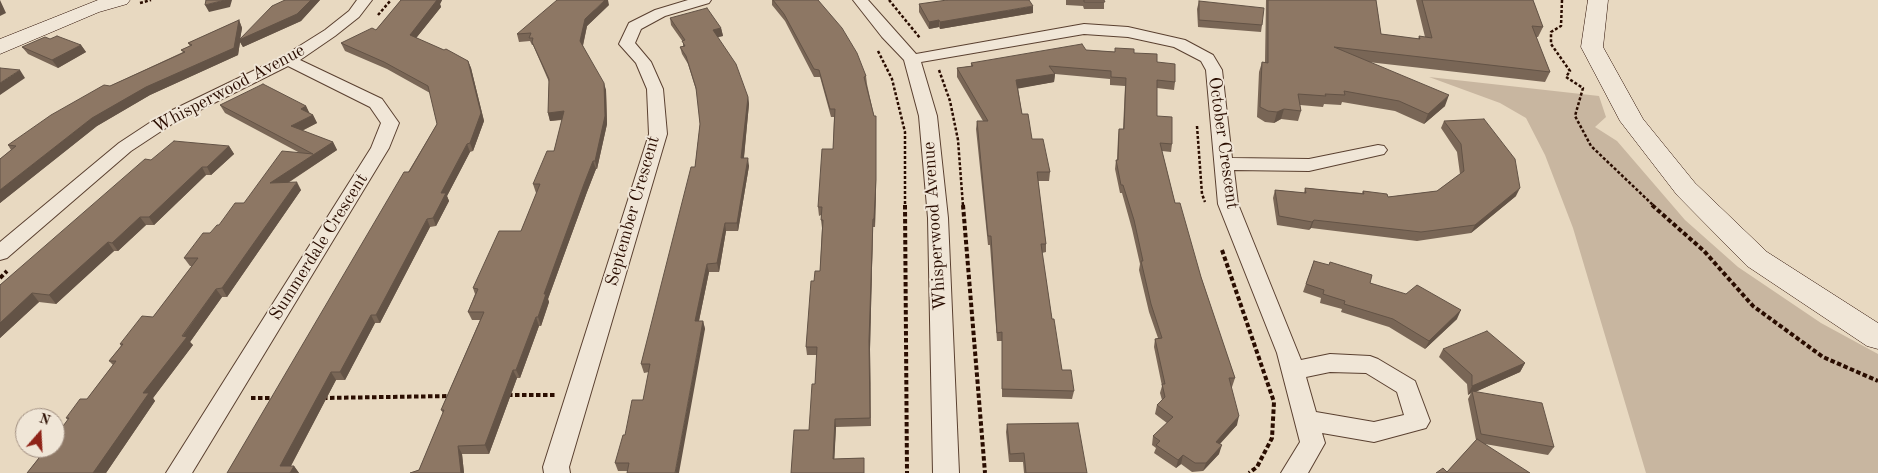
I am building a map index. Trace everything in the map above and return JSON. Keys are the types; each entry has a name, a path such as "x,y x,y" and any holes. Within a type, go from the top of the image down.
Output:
{"main road":[{"path":"0,47 92,8 120,0"},
{"path":"1598,0 1592,47 1632,121 1686,189 1757,259 1878,338"}],"street":[{"name":"Whisperwood Avenue","path":"0,253 125,147 166,120 288,60 330,34 354,14 365,0"},
{"name":"September Crescent","path":"557,473 556,466 658,134 655,89 643,62 627,44 634,26 660,13 704,0"},
{"name":"Whisperwood Avenue","path":"860,0 912,59 928,116 938,218 946,473"},
{"name":"October Crescent","path":"912,59 1084,29 1128,32 1179,44 1207,58 1214,70 1228,204 1288,353 1313,443 1294,473"},
{"name":"Summerdale Crescent","path":"179,473 380,148 390,123 376,103 288,60"},
{"path":"1223,164 1309,165 1378,150"},
{"path":"1293,372 1330,363 1370,366 1407,387 1418,422 1374,432 1306,420"}],"path":[{"path":"889,0 921,40"},
{"path":"877,49 892,79 904,132 907,473"},
{"path":"937,65 950,101 958,140 985,473"},
{"path":"1197,125 1202,194 1206,204"},
{"path":"1219,242 1274,402 1272,438 1257,467 1249,473"},
{"path":"0,278 14,265"},
{"path":"500,395 560,394"},
{"path":"320,398 460,396"},
{"path":"240,399 280,398"}],"shaded area":[{"path":"1429,77 1599,96 1606,117 1595,127 1617,141 1685,220 1738,267 1821,323 1878,354 1878,473 1646,473 1573,228 1545,155 1526,118 1500,103"}],"building":[{"path":"206,0 225,0 205,5"},
{"path":"285,0 311,0 297,14 239,40 272,6"},
{"path":"401,0 437,0 410,35 444,50 446,49 468,61 481,113 470,143 467,144 441,193 446,193 433,218 427,219 376,315 371,315 340,372 331,372 280,466 294,466 290,473 227,473 404,172 409,172 437,124 428,86 384,62 341,43 372,28 376,30"},
{"path":"557,0 605,0 585,19 580,41 604,83 605,116 595,161 593,161 584,184 544,294 546,294 538,317 536,317 516,370 513,370 485,445 458,446 461,473 410,473 419,470 444,410 441,410 484,312 468,312 478,289 473,288 499,231 521,231 540,184 533,184 547,151 554,151 564,111 548,113 549,79 532,42 533,38 529,38 531,33 517,34"},
{"path":"773,0 818,0 842,28 857,53 866,76 864,77 874,116 876,116 876,180 869,341 870,418 835,419 833,459 864,458 864,473 791,473 794,430 809,430 812,384 815,384 817,347 806,347 811,281 814,281 815,271 820,271 823,220 821,220 822,207 818,207 822,149 833,149 835,109 830,109 819,70 814,69 784,14"},
{"path":"947,0 1029,0 1033,6 940,22 939,20 929,22 919,4"},
{"path":"1084,0 1104,0 1105,2 1084,2"},
{"path":"1268,0 1376,0 1381,34 1420,39 1419,36 1432,38 1422,0 1533,0 1543,27 1532,26 1550,72 1334,47 1449,95 1428,114 1399,101 1344,91 1345,95 1298,94 1301,111 1284,109 1277,112 1268,111 1260,107 1262,62 1268,63"},
{"path":"1199,1 1264,8 1262,25 1199,20"},
{"path":"707,8 721,28 713,30 736,64 748,97 741,158 748,158 737,223 725,223 717,263 707,264 695,321 703,321 675,473 627,473 629,463 615,463 623,435 625,435 632,400 643,400 650,364 641,364 691,167 695,167 700,124 696,88 686,56 680,47 685,46 682,41 685,40 670,18"},
{"path":"239,20 234,48 146,87 92,118 0,190 0,159 16,146 8,145 51,115 104,85 110,86 185,52 181,50 192,45 188,43"},
{"path":"57,36 81,45 52,60 22,47 45,37 50,39"},
{"path":"1082,44 1086,50 1115,52 1115,48 1134,49 1134,53 1157,54 1157,62 1175,64 1175,82 1157,80 1157,116 1172,117 1172,144 1160,143 1175,203 1180,203 1201,277 1235,378 1229,378 1239,416 1216,442 1222,445 1206,463 1195,463 1183,455 1178,460 1156,445 1160,441 1153,436 1173,417 1157,405 1165,397 1162,384 1165,384 1155,339 1162,338 1151,304 1134,220 1123,185 1121,185 1116,160 1118,160 1119,129 1124,129 1126,78 1111,77 1111,71 1049,66 1055,74 1016,80 1022,114 1028,114 1032,139 1043,139 1050,172 1037,172 1046,244 1041,244 1062,370 1071,370 1074,391 1002,389 1002,332 997,333 991,236 988,236 977,121 988,121 957,68 973,66 971,63"},
{"path":"0,68 20,70 0,83"},
{"path":"263,84 306,106 301,109 313,115 291,126 333,142 270,183 297,182 222,288 216,289 182,336 187,337 143,393 149,393 93,473 27,473 39,458 65,458 65,423 69,418 66,418 80,399 87,399 116,361 109,361 142,316 153,317 198,258 184,258 203,233 210,233 219,225 235,203 244,203 282,151 313,154 220,105"},
{"path":"1484,119 1515,159 1520,188 1475,225 1421,232 1314,220 1312,222 1279,216 1275,190 1306,193 1305,188 1364,194 1363,191 1387,194 1388,197 1437,191 1464,171 1461,144 1444,121"},
{"path":"174,141 229,146 207,167 202,167 149,217 140,217 112,243 108,242 49,295 32,293 0,323 0,285 145,159 151,160"},
{"path":"1314,261 1329,265 1330,262 1372,275 1370,283 1406,294 1417,285 1461,310 1429,341 1393,319 1344,304 1345,301 1323,294 1324,290 1306,284"},
{"path":"1487,331 1525,363 1472,386 1472,375 1443,349"},
{"path":"1472,391 1542,403 1554,447 1481,434"},
{"path":"1078,423 1087,473 1026,473 1024,453 1010,454 1007,424"},
{"path":"1477,439 1530,473 1436,473 1443,468 1447,472"}]}
